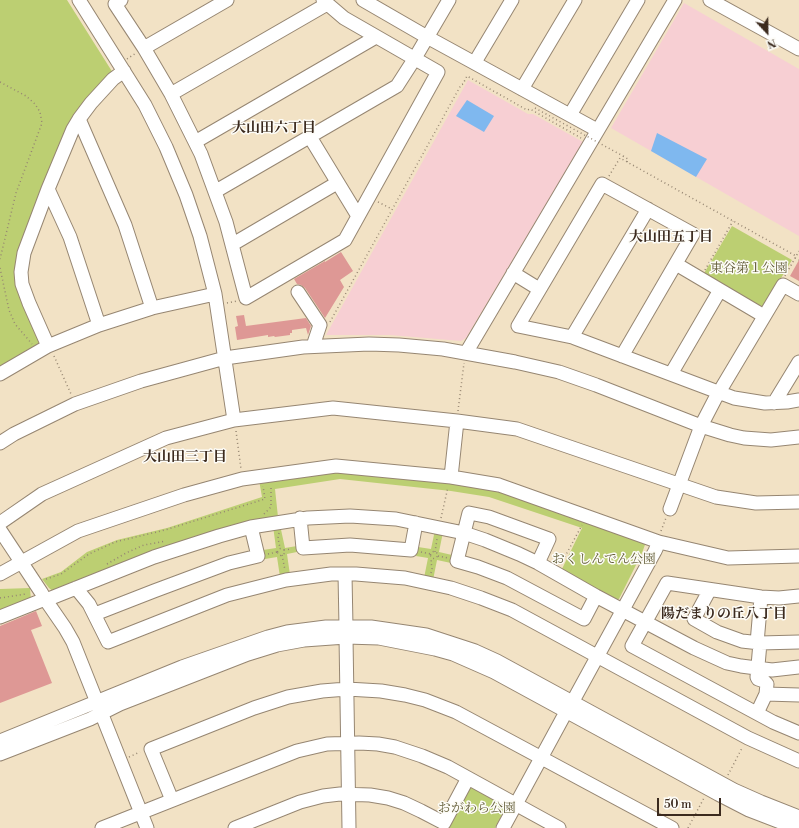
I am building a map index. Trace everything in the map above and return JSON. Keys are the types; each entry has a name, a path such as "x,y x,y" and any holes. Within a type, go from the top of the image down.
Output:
{"street":[{"path":"80,0 150,114 178,176 200,236 215,294 234,420"},
{"path":"121,0 115,4 144,48 171,94 196,142 216,192 233,244 246,298 345,240 438,72 344,18 325,2 171,94"},
{"path":"363,0 384,5 427,37 597,130"},
{"path":"216,192 397,86 449,0"},
{"path":"475,62 512,0"},
{"path":"522,89 575,0"},
{"path":"570,115 638,0"},
{"path":"466,353 675,0"},
{"path":"710,0 799,49"},
{"path":"144,48 218,2"},
{"path":"196,142 376,37"},
{"path":"45,348 24,291 21,272 24,253 48,188 73,129 79,119 113,80 122,67"},
{"path":"79,119 125,225 152,308"},
{"path":"310,137 358,216"},
{"path":"233,244 337,183"},
{"path":"622,356 693,234 602,184 518,326 572,337 719,393 744,401 774,403 799,400"},
{"path":"48,188 70,237 99,325"},
{"path":"572,337 648,209"},
{"path":"676,264 764,316"},
{"path":"513,273 539,289"},
{"path":"670,509 701,426 764,316 783,285 799,294"},
{"path":"671,374 720,290"},
{"path":"298,292 320,325 313,346"},
{"path":"0,374 45,348 99,325 152,308 215,294"},
{"path":"0,443 14,434 75,404 141,381 225,358 313,346 369,344 399,345 466,353 515,362 558,372 596,385 701,426 744,438 771,440 799,437"},
{"path":"774,403 799,362"},
{"path":"0,523 42,494 166,438 234,420 333,408 517,429 716,497 740,502 799,502"},
{"path":"450,482 457,421"},
{"path":"0,574 78,531 184,495 242,479 336,466 450,482 505,487 658,541 728,558 799,556"},
{"path":"538,563 549,539 489,517 469,513 457,561 507,578 584,619 596,596"},
{"path":"0,617 154,557 252,527 300,518 350,516 396,519 439,527 485,540 538,563 596,596 694,648 720,660 734,665 758,669 772,670 799,667"},
{"path":"300,518 303,548 350,545 412,550 416,523"},
{"path":"95,614 154,590 229,563 258,556 252,527"},
{"path":"0,530 73,642 147,828"},
{"path":"503,828 540,757 598,657 655,551 658,541"},
{"path":"76,588 86,599 95,614 108,642 227,595 286,580 345,574 405,578 452,588 512,610 748,738 799,761"},
{"path":"345,574 349,828"},
{"path":"799,596 779,598 761,597 667,584 632,646 773,722 799,733"},
{"path":"709,591 694,619 717,632 742,641 758,643 799,642"},
{"path":"756,713 766,694 767,684 760,681 757,677 761,597"},
{"path":"0,741 99,708 120,704 248,654 277,646 346,632 398,641 453,654 569,706 734,790 799,816"},
{"path":"172,800 152,749 278,700 311,692 347,689 381,691 405,695 440,705 480,724 672,828"},
{"path":"766,694 799,695"},
{"path":"569,706 718,794 749,810 796,828"},
{"path":"0,754 99,708"},
{"path":"108,827 140,812 297,751 322,745 348,743 378,744 403,749 433,760 559,828"},
{"path":"235,828 304,801 323,796 349,794 380,796 400,802 421,810 444,823 468,778"}],"path":[{"path":"333,316 467,76 527,110 530,109 586,141"},
{"path":"0,82 26,96 35,104 40,112 42,123 16,193 0,259"},
{"path":"535,108 628,159 627,162"},
{"path":"604,185 620,158 733,221 799,260"},
{"path":"379,202 392,209"},
{"path":"700,278 733,221"},
{"path":"783,285 782,280 799,251"},
{"path":"0,268 9,310 13,320 45,348 72,396"},
{"path":"457,421 466,353"},
{"path":"234,420 242,479"},
{"path":"40,581 61,574 89,554 115,542 165,530 265,499 262,476"},
{"path":"439,527 450,482"},
{"path":"658,541 670,509"},
{"path":"276,522 280,548 284,550 282,556 286,580"},
{"path":"556,573 583,524"},
{"path":"280,548 278,549 277,553 282,556"},
{"path":"429,583 432,561 434,559"},
{"path":"0,598 28,594"},
{"path":"727,777 748,738"},
{"path":"128,757 147,749 152,749"},
{"path":"688,828 706,795"}],"shaded area":[{"path":"684,3 799,69 799,236 611,128"},
{"path":"468,80 528,114 533,114 583,142 466,338 461,341 390,335 326,335"}],"green space":[{"path":"0,0 67,0 113,73 84,105 20,252 42,342 0,369"},
{"name":"東谷第１公園","path":"732,226 792,260 763,308 703,275"},
{"name":"おくしんでん公園","path":"339,470 500,490 646,542 619,599 614,601 561,571 582,528 489,497 451,491 340,479 275,489 278,517 54,592 42,579 61,572 87,552 117,540 167,528 262,497 259,480"},
{"path":"280,525 285,548 297,546 297,552 287,554 290,575 280,577 277,557 265,559 263,550 276,548 273,526"},
{"path":"435,530 443,532 439,552 452,555 451,563 437,560 433,580 424,578 428,558 416,556 418,547 431,549"},
{"path":"30,588 31,601 0,613 0,589"},
{"name":"おがわら公園","path":"469,783 508,804 495,828 445,828"}],"water":[{"path":"467,100 494,116 484,132 456,116"},
{"path":"657,133 707,159 696,177 651,151"}],"building":[{"path":"341,252 353,271 340,280 344,287 325,318 305,288 297,284 294,279"},
{"path":"799,260 799,281 790,276"},
{"path":"244,315 246,326 306,318 311,326 308,335 306,328 292,330 290,335 268,337 268,335 237,340 235,327 238,326 236,316"},
{"path":"36,611 42,626 31,630 52,683 0,703 0,626"}],"district":[{"name":"大山田六丁目","path":"274,129"},
{"name":"大山田五丁目","path":"671,238"},
{"name":"大山田三丁目","path":"185,458"},
{"name":"陽だまりの丘八丁目","path":"724,615"}]}
